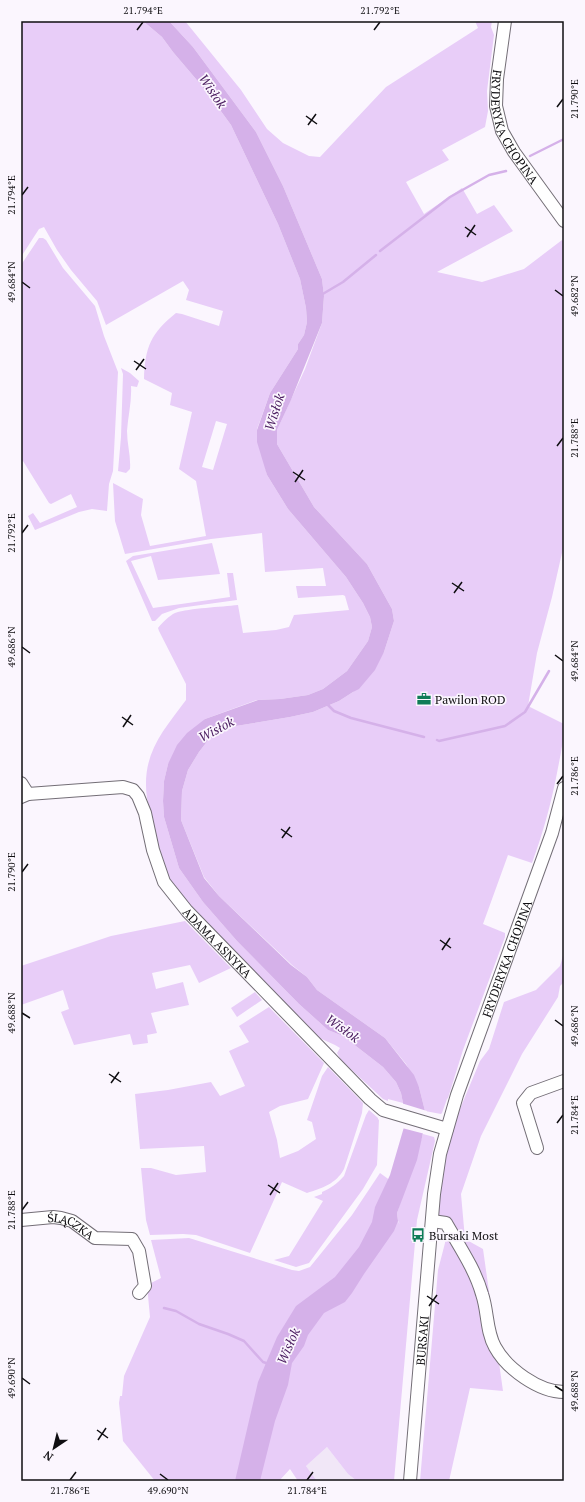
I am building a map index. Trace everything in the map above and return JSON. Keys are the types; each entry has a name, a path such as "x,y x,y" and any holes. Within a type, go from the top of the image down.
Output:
{"street":[{"name":"FRYDERYKA CHOPINA","path":"505,21 497,79 496,106 502,131 514,152 564,221"},
{"path":"21,783 24,796"},
{"name":"ADAMA ASNYKA","path":"24,796 123,787 133,790 138,796 145,813 153,850 164,882 187,911 370,1099 383,1110 443,1128"},
{"name":"FRYDERYKA CHOPINA","path":"443,1128 552,833 564,788"},
{"path":"537,1148 523,1103 531,1093 564,1081"},
{"name":"BURSAKI","path":"410,1481 434,1194 443,1128"},
{"name":"ŚLĄCZKA","path":"21,1220 53,1217 61,1218 72,1221 95,1238 132,1238 139,1250 145,1286 138,1293"},
{"path":"432,1221 446,1223 470,1267 482,1294 487,1325 495,1347 511,1368 526,1379 549,1390 564,1392"}],"shaded area":[{"path":"21,21 143,21 162,37 207,92 231,125 278,224 300,279 306,308 307,322 304,335 298,344 298,349 270,393 257,429 267,475 288,509 346,577 363,603 370,617 372,627 368,641 347,671 323,689 308,695 280,699 257,700 205,719 168,764 164,781 164,817 179,868 203,902 237,941 299,1004 328,1030 343,1036 383,1067 396,1082 401,1093 403,1103 383,1099 341,1060 337,1053 340,1048 315,1036 193,911 171,882 161,858 147,798 147,769 150,757 155,745 186,700 186,684 158,628 163,622 173,614 181,611 238,605 243,633 276,630 289,627 294,615 349,610 345,596 298,598 296,586 326,586 323,568 265,572 262,533 211,539 125,554 115,521 113,483 143,499 141,515 150,546 206,536 196,481 179,469 192,412 170,405 172,393 144,379 148,349 155,334 167,320 176,313 219,326 223,311 186,300 189,290 183,281 106,325 97,301 71,270 57,250 44,227 39,229 21,257","holes":["216,421 227,424 213,470 202,467"]},
{"path":"169,21 185,21 241,90 267,129 283,143 309,156 320,157 386,87 478,28 475,21 492,21 491,27 494,35 487,91 488,111 485,127 442,150 449,160 406,182 424,214 462,188 477,214 494,205 513,231 437,272 482,282 524,269 562,240 564,242 564,544 537,653 528,706 564,724 563,743 555,785 540,841 532,863 508,855 483,924 505,933 505,937 441,1114 425,1111 419,1087 406,1064 385,1038 317,990 307,977 292,965 219,896 204,877 181,820 182,791 188,770 209,739 236,726 313,712 339,701 353,692 384,652 394,621 392,609 367,564 314,507 277,444 277,430 305,369 322,323 324,296 322,279 283,186 256,132 193,47"},
{"path":"39,238 46,240 63,268 95,306 104,336 118,372 113,471 109,484 107,511 92,509 79,512 35,530 28,516 33,513 40,523 77,507 71,494 51,504 49,503 23,461 21,462 21,265"},
{"path":"121,368 130,373 139,381 137,387 131,386 127,431 130,469 126,473 118,471 121,437 123,374"},
{"path":"212,543 220,574 158,580 151,556 131,561 153,608 230,597 227,573 233,573 237,600 179,608 162,614 155,621 152,621 126,561 133,556"},
{"path":"185,921 231,968 199,983 190,965 152,973 156,989 183,982 189,1005 151,1013 157,1033 147,1035 148,1043 133,1045 130,1034 74,1045 61,1012 69,1009 63,990 21,1005 21,966 111,936"},
{"path":"564,952 564,982 560,986 558,997 522,1054 481,1136 461,1194 465,1239 483,1249 503,1391 470,1388 449,1481 420,1481 438,1270 445,1243 446,1227 432,1221 434,1194 452,1128 480,1061 489,1049 504,1002 536,990 560,966"},
{"path":"255,992 262,1000 237,1017 231,1008"},
{"path":"269,1007 324,1063 308,1099 280,1106 269,1112 277,1140 280,1158 298,1151 316,1139 312,1122 307,1120 322,1076 328,1067 363,1103 362,1113 344,1169 333,1182 307,1193 282,1182 250,1253 196,1235 150,1235 146,1220 141,1168 151,1168 176,1175 206,1172 204,1146 140,1149 135,1094 211,1082 220,1096 245,1086 229,1051 249,1042 239,1026"},
{"path":"369,1110 378,1118 378,1120 379,1119 377,1165 363,1189 309,1263 296,1267 274,1260 289,1256 323,1201 314,1197 322,1194 322,1192 334,1186 344,1176"},
{"path":"423,1134 434,1137 435,1141 417,1220 394,1481 357,1481 348,1474 327,1447 306,1466 317,1481 298,1481 290,1469 279,1481 155,1481 123,1441 119,1403 120,1396 122,1396 124,1376 150,1317 147,1285 161,1278 151,1240 189,1238 292,1270 299,1271 310,1267 352,1215 380,1173 391,1181 382,1204 400,1224 397,1213"},
{"path":"327,1447 348,1474 357,1481 317,1481 306,1466"}],"water":[{"name":"Wisłok","path":"143,21 169,21 193,47 256,132 283,186 322,279 324,296 322,323 291,400 277,430 277,444 314,507 367,564 392,609 394,621 384,652 375,670 359,689 339,701 313,712 236,726 209,739 188,770 182,791 181,820 204,878 219,896 291,965 307,977 317,990 385,1038 414,1075 419,1087 425,1111 423,1133 417,1160 397,1213 398,1221 394,1231 345,1302 324,1313 308,1335 304,1346 292,1363 288,1385 275,1421 260,1481 235,1481 258,1382 277,1337 296,1306 335,1277 359,1247 372,1222 375,1207 390,1175 404,1127 403,1103 401,1093 396,1082 383,1067 343,1036 328,1030 299,1004 237,941 203,902 179,868 164,817 164,781 168,764 177,745 187,733 205,719 258,700 308,695 323,689 347,671 368,641 372,627 370,617 363,603 346,577 288,509 267,475 257,442 257,430 270,393 298,349 298,344 304,335 307,322 306,308 300,279 278,224 231,125 207,92 162,37"}],"pier":[{"path":"401,1103 427,1111 425,1134 402,1128"}],"waterway":[{"path":"530,156 564,139"},
{"path":"380,251 450,197 489,175 506,171"},
{"path":"321,295 343,282 376,255"},
{"path":"437,740 439,741 505,726 525,712 549,671"},
{"path":"327,704 334,711 351,718 424,737"},
{"name":"Wisłok","path":"164,1308 176,1311 199,1324 244,1341 263,1362 269,1364"}],"place":[{"name":"Pawilon ROD","path":"424,699"},
{"name":"Bursaki Most","path":"418,1235"}]}
